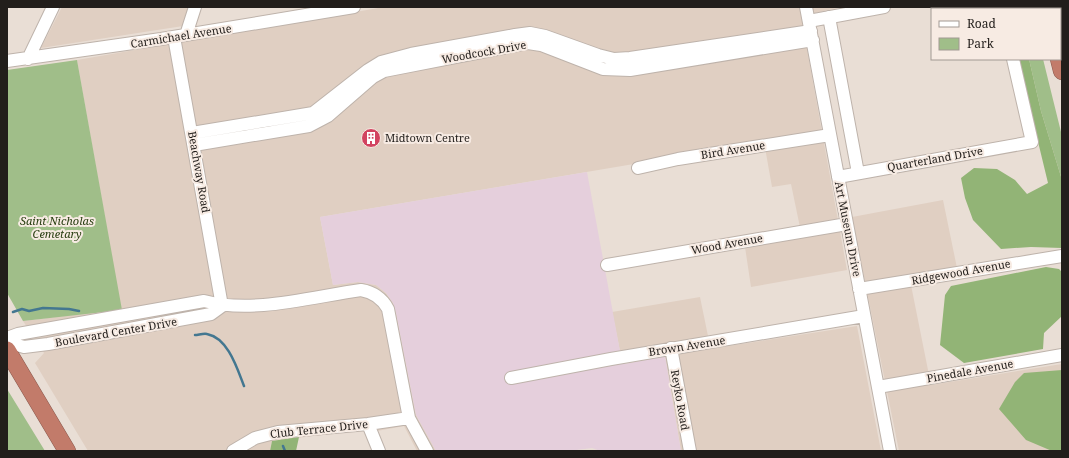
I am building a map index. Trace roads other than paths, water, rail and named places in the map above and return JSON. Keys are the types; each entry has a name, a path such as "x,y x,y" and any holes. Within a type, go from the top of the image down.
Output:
{"highway":[{"path":"1059,60 1062,71"},
{"path":"7,350 67,451"}],"street":[{"path":"28,59 53,7"},
{"path":"180,36 196,7"},
{"name":"Carmichael Avenue","path":"7,61 180,36 292,12 354,7"},
{"name":"Art Museum Drive","path":"806,7 890,451"},
{"name":"Woodcock Drive","path":"193,140 313,113 368,70 381,62 411,54 530,33 545,36 598,55 624,59 811,31 829,17 884,7"},
{"path":"829,17 858,173"},
{"name":"Beachway Road","path":"180,36 193,140 222,306"},
{"name":"Quarterland Drive","path":"838,177 1032,142 1013,60"},
{"name":"Bird Avenue","path":"638,168 678,159 830,135"},
{"name":"Wood Avenue","path":"607,265 847,224"},
{"name":"Ridgewood Avenue","path":"859,289 1062,256"},
{"name":"Boulevard Center Drive","path":"7,338 18,334 204,301 222,306 254,306 361,290 376,295 383,301 388,309 410,418 428,451"},
{"name":"Boulevard Center Drive","path":"7,342 24,348 48,344 211,314 222,306"},
{"name":"Brown Avenue","path":"511,378 671,348 864,316"},
{"name":"Reyko Road","path":"671,348 690,451"},
{"name":"Pinedale Avenue","path":"878,387 1062,355"},
{"name":"Club Terrace Drive","path":"233,451 247,442 264,435 410,418"},
{"path":"368,424 379,451"}],"waterway":[{"path":"13,312 22,309 29,311 43,308 79,311"},
{"path":"195,335 207,334 221,341 231,355 244,386"},
{"path":"283,446 285,451"}],"place":[{"name":"Midtown Centre","path":"371,138"}],"park label":[{"name":"Saint Nicholas Cemetary","path":"57,227"}]}
